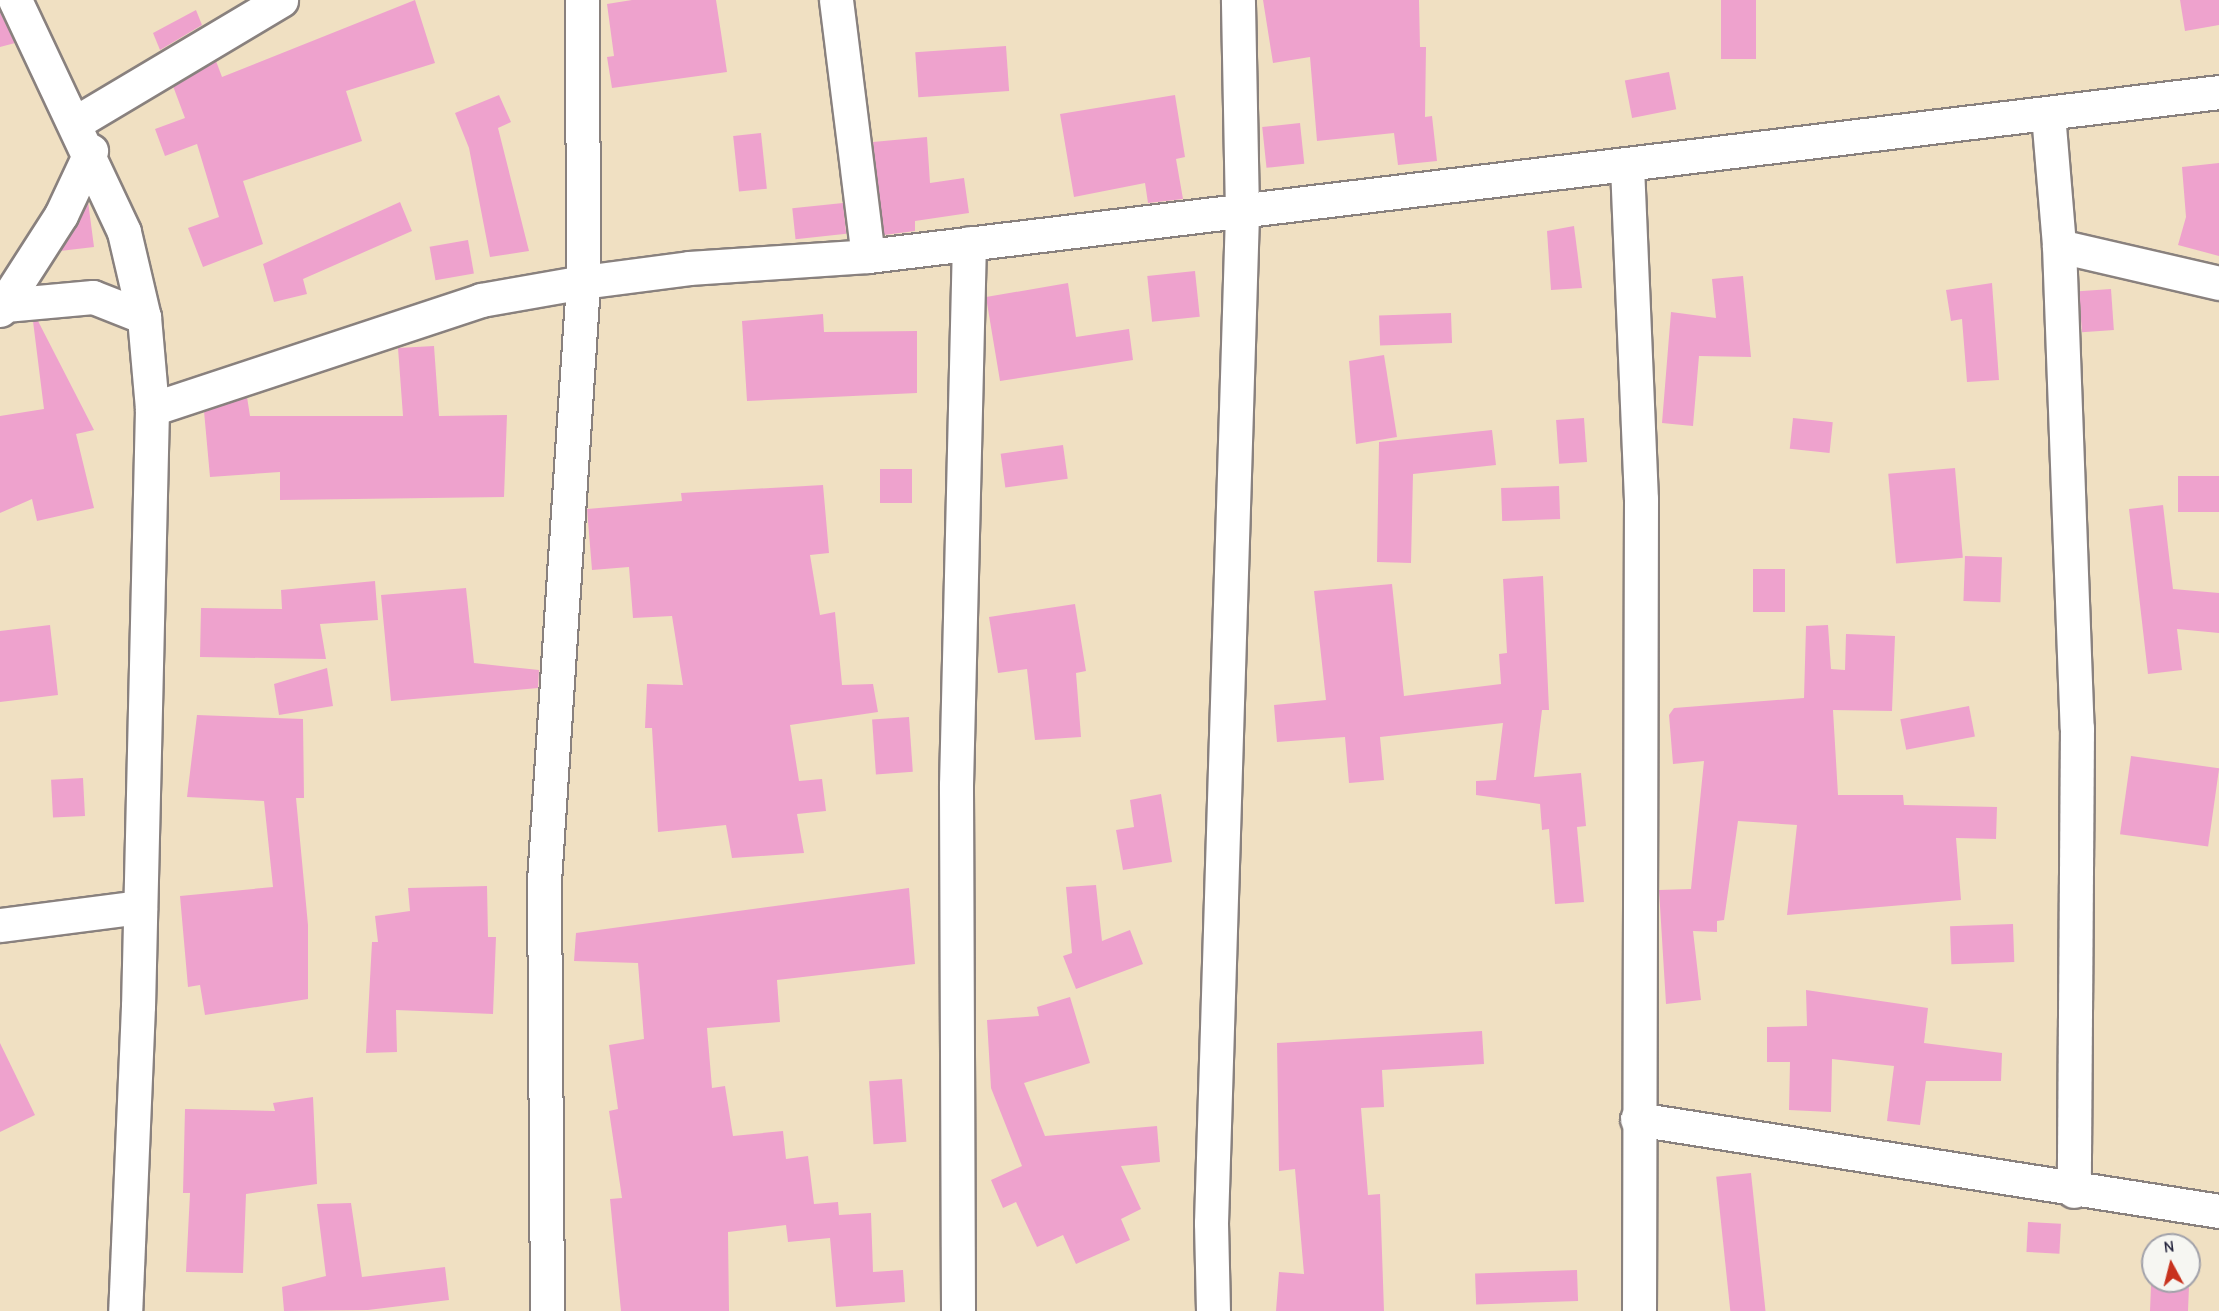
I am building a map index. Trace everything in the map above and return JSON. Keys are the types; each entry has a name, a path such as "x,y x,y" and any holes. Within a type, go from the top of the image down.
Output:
{"street":[{"path":"15,0 83,137 124,232 144,317 152,409 140,907 125,1311"},
{"path":"3,307 61,214 83,137 281,0"},
{"path":"547,1311 544,881 583,282 582,0"},
{"path":"836,0 868,256"},
{"path":"1213,1311 1211,1223 1242,212 1238,0"},
{"path":"152,409 481,300 583,282 689,268 868,256 1627,166 2219,92"},
{"path":"2048,114 2059,246 2077,728 2074,1191"},
{"path":"1627,166 1641,499 1637,1119 1640,1311"},
{"path":"958,1311 956,785 969,243"},
{"path":"2059,246 2219,283"},
{"path":"3,307 93,297 144,317"},
{"path":"0,925 140,907"},
{"path":"1637,1119 2074,1191 2219,1211"}],"building":[{"path":"415,0 435,63 346,91 362,141 243,181 263,244 203,267 188,228 219,217 197,144 165,156 155,129 185,118 173,86 216,61 222,77"},
{"path":"632,0 716,0 727,72 612,88 607,57 614,56 607,4"},
{"path":"1263,0 1419,0 1420,47 1426,47 1425,117 1432,116 1437,161 1398,165 1394,133 1317,141 1310,57 1273,63"},
{"path":"1721,0 1756,0 1756,59 1721,59"},
{"path":"2180,0 2219,0 2219,25 2185,31"},
{"path":"196,10 202,25 160,50 153,33"},
{"path":"0,12 15,43 0,47"},
{"path":"1006,46 1009,91 918,97 915,52"},
{"path":"1669,72 1676,109 1632,118 1625,81"},
{"path":"499,95 511,122 498,128 529,251 490,257 469,148 455,113"},
{"path":"1175,95 1185,157 1176,159 1183,199 1148,203 1145,183 1074,197 1060,114"},
{"path":"1300,123 1304,164 1266,168 1262,127"},
{"path":"761,133 767,189 739,192 733,136"},
{"path":"927,137 930,183 964,178 969,213 915,221 915,231 884,235 873,142"},
{"path":"2219,163 2219,256 2178,245 2186,217 2182,167"},
{"path":"88,201 94,247 60,251 77,225"},
{"path":"400,202 412,231 303,279 307,294 274,302 263,264"},
{"path":"843,203 846,234 796,239 792,208"},
{"path":"1574,226 1582,288 1551,290 1547,231"},
{"path":"468,240 474,273 435,280 430,247"},
{"path":"1195,271 1200,317 1152,322 1147,276"},
{"path":"1743,276 1751,357 1699,356 1693,426 1662,423 1671,312 1716,318 1712,279"},
{"path":"1068,283 1076,337 1129,329 1133,360 1000,381 986,297"},
{"path":"1992,283 1999,380 1967,382 1962,319 1951,321 1946,290"},
{"path":"2111,289 2114,330 2082,332 2079,291"},
{"path":"1451,313 1452,343 1380,345 1379,316"},
{"path":"823,314 824,332 917,331 917,393 747,401 742,321"},
{"path":"33,321 38,321 94,430 76,434 94,508 37,521 32,499 0,513 0,416 44,409"},
{"path":"434,346 439,416 507,415 504,497 280,500 280,472 210,477 204,411 247,397 250,416 403,416 398,348"},
{"path":"1384,355 1397,437 1356,444 1349,361"},
{"path":"1584,418 1587,462 1559,464 1556,420"},
{"path":"1793,418 1833,422 1830,453 1790,449"},
{"path":"1492,430 1496,465 1413,474 1411,563 1377,562 1379,442"},
{"path":"1063,445 1068,479 1005,487 1001,454"},
{"path":"1955,468 1963,558 1896,563 1888,474"},
{"path":"880,469 912,469 912,503 880,503"},
{"path":"2178,476 2219,476 2219,512 2178,512"},
{"path":"823,485 829,553 810,555 820,615 835,612 842,685 873,684 878,712 790,725 799,781 822,779 826,811 797,814 804,853 732,858 726,825 658,832 652,728 645,728 647,684 683,685 672,616 633,618 629,567 592,570 587,509 682,501 681,493"},
{"path":"1559,486 1560,519 1502,521 1501,488"},
{"path":"2163,505 2173,589 2219,593 2219,633 2177,629 2182,670 2148,674 2129,509"},
{"path":"1965,556 2002,557 2000,602 1963,601"},
{"path":"1753,569 1785,569 1785,612 1753,612"},
{"path":"1543,576 1549,710 1542,710 1534,777 1581,773 1586,826 1577,827 1584,902 1555,904 1549,829 1542,830 1540,804 1476,795 1476,781 1496,780 1503,723 1380,737 1384,780 1349,783 1345,737 1277,742 1274,705 1326,700 1314,591 1392,584 1404,696 1501,684 1499,654 1507,653 1503,579"},
{"path":"375,581 378,620 320,624 326,659 200,657 201,608 282,609 281,590"},
{"path":"466,588 474,663 539,670 538,688 391,701 381,595"},
{"path":"1075,604 1086,671 1076,673 1081,737 1035,740 1027,669 998,673 989,617"},
{"path":"50,625 58,695 0,702 0,631"},
{"path":"1828,625 1831,669 1845,670 1846,634 1895,636 1892,711 1833,710 1838,795 1903,795 1904,805 1997,807 1996,839 1956,838 1961,900 1787,915 1797,825 1738,821 1724,920 1717,921 1717,932 1693,931 1701,1000 1666,1004 1659,890 1691,889 1704,761 1673,764 1669,715 1674,708 1804,698 1806,626"},
{"path":"327,668 333,706 279,715 274,684"},
{"path":"1969,706 1975,736 1906,750 1900,719"},
{"path":"197,715 303,719 304,798 296,798 308,925 308,999 205,1015 200,985 188,987 180,896 273,887 264,801 187,797"},
{"path":"909,717 913,772 876,774 872,720"},
{"path":"2131,756 2219,768 2208,847 2120,834"},
{"path":"83,778 85,816 53,818 51,780"},
{"path":"1161,794 1172,862 1123,870 1116,830 1134,827 1130,800"},
{"path":"1096,885 1102,941 1130,930 1143,964 1076,989 1063,956 1072,953 1066,887"},
{"path":"487,886 488,937 496,937 493,1014 396,1010 397,1052 366,1053 372,942 378,942 375,916 410,911 408,888"},
{"path":"909,888 915,964 777,980 780,1022 707,1028 712,1088 725,1086 733,1136 783,1131 786,1159 808,1156 814,1204 838,1202 839,1215 871,1213 873,1272 903,1270 905,1302 836,1307 830,1238 788,1242 786,1225 728,1232 729,1311 621,1311 610,1199 622,1198 609,1111 618,1109 609,1045 644,1039 638,963 574,961 576,933"},
{"path":"2013,924 2014,962 1951,964 1950,926"},
{"path":"1806,990 1928,1008 1924,1043 2002,1053 2001,1081 1926,1081 1920,1125 1887,1121 1894,1066 1832,1059 1831,1112 1789,1110 1790,1062 1767,1062 1767,1027 1807,1026"},
{"path":"1070,997 1090,1063 1024,1083 1045,1136 1157,1126 1160,1162 1121,1166 1141,1209 1121,1219 1130,1240 1076,1264 1063,1235 1037,1247 1016,1202 1003,1208 991,1180 1022,1166 991,1088 987,1020 1039,1016 1037,1007"},
{"path":"1482,1031 1484,1064 1382,1070 1384,1107 1361,1108 1368,1195 1380,1194 1384,1311 1276,1311 1279,1272 1304,1274 1295,1169 1279,1171 1277,1043"},
{"path":"0,1043 35,1115 0,1132"},
{"path":"902,1079 906,1142 873,1144 869,1081"},
{"path":"313,1097 317,1184 246,1194 243,1273 186,1272 190,1193 183,1193 185,1109 275,1111 273,1103"},
{"path":"1751,1173 1766,1311 1730,1311 1716,1177"},
{"path":"351,1203 362,1277 445,1267 449,1300 368,1310 284,1311 282,1287 326,1276 317,1204"},
{"path":"2028,1222 2061,1224 2059,1254 2026,1252"},
{"path":"1577,1270 1578,1301 1476,1305 1475,1274"},
{"path":"2151,1293 2189,1293 2188,1311 2150,1311"}]}
